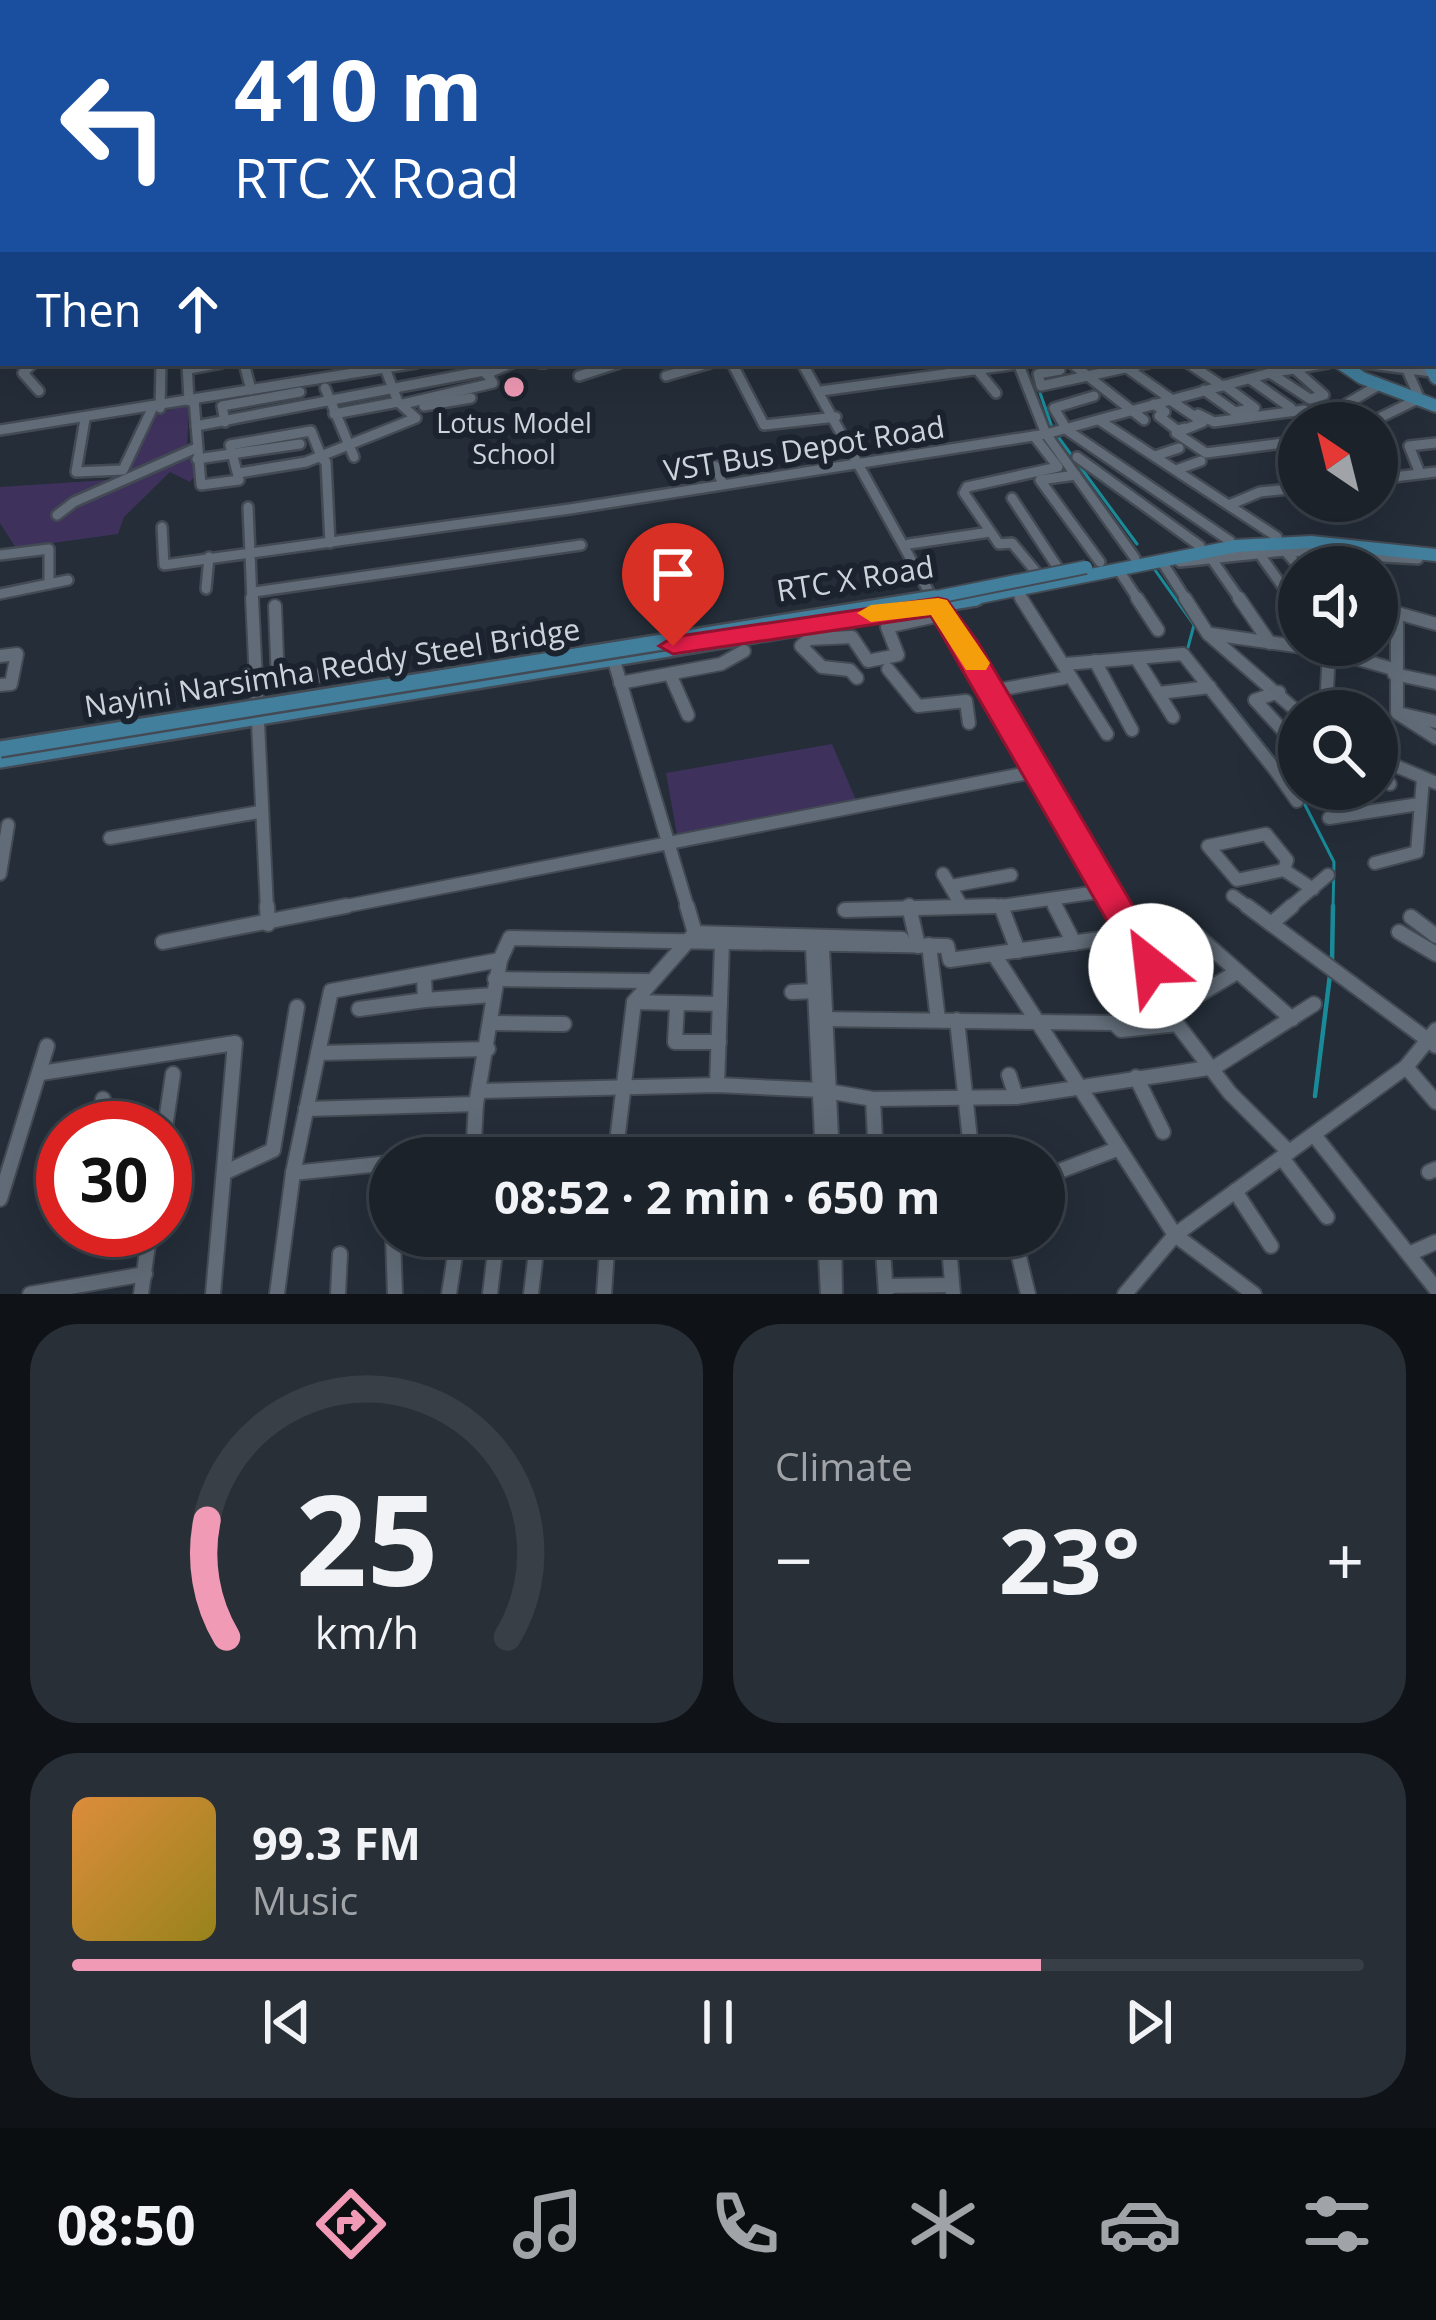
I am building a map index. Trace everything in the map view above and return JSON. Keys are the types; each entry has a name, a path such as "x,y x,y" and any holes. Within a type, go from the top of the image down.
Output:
{"main road":[{"path":"1353,366 1379,385 1436,404"},
{"path":"1354,366 1414,396"},
{"name":"RTC X Road","path":"611,652 939,606 1090,567 1230,541 1276,537 1436,555"},
{"name":"RTC X Road","path":"0,753 611,652 939,606 1058,568 1236,546 1314,543"},
{"name":"Nayini Narsimha Reddy Steel Bridge","path":"0,753 996,588 1090,567"},
{"name":"RTC X Road","path":"868,614 892,614"},
{"name":"Nayini Narsimha Reddy Steel Bridge","path":"0,753 868,614"}],"street":[{"path":"30,366 23,373 39,391"},
{"path":"85,419 76,472 122,471 156,409 161,366"},
{"path":"188,366 201,485 233,483 239,473 230,446 310,431 326,462 330,543"},
{"path":"245,366 260,416"},
{"path":"302,366 306,405"},
{"path":"0,430 254,393 301,385 352,368 392,366"},
{"path":"579,376 610,366"},
{"path":"734,366 764,425 836,417"},
{"path":"804,366 939,606 1136,934 1166,999"},
{"path":"943,366 949,375"},
{"path":"821,391 1007,366"},
{"path":"1019,366 1076,475 1135,558"},
{"path":"1075,366 1144,420"},
{"path":"1060,370 1038,374 1042,386 1120,366"},
{"path":"1124,366 1167,402 1206,421"},
{"path":"1193,366 1255,408 1235,412 1204,390"},
{"path":"1270,373 1310,399 1324,395 1291,366"},
{"name":"VST Bus Depot Road","path":"162,526 164,565 570,509 1051,433 1291,366"},
{"path":"1398,406 1414,396 1405,366"},
{"path":"666,376 675,367"},
{"path":"239,473 352,451 416,418 403,405 385,368"},
{"path":"196,426 280,412 326,393 393,388 483,369 493,383 403,405 334,414"},
{"path":"978,371 995,393"},
{"path":"1250,379 1283,402"},
{"path":"1351,402 1379,385"},
{"path":"225,422 222,406 254,393"},
{"path":"326,393 352,451"},
{"path":"1037,573 1016,547 999,544 964,493 967,487 1058,466 1051,433 1054,408 1094,397"},
{"path":"403,405 439,408 471,398"},
{"path":"366,408 382,434 384,452"},
{"path":"280,412 306,461"},
{"path":"1278,413 1206,421 1176,433 1208,453 1278,444"},
{"path":"1099,420 1276,537"},
{"path":"1051,433 1230,541"},
{"path":"1151,453 1166,443"},
{"path":"1427,472 1408,446 1436,443"},
{"path":"56,515 74,502 196,454 236,457 300,444"},
{"path":"1151,453 1179,448"},
{"path":"1417,451 1427,472"},
{"path":"1077,457 1200,546"},
{"path":"1176,470 1201,461"},
{"path":"716,466 723,484"},
{"path":"1076,475 1040,480 1090,567 1120,572 1278,551"},
{"path":"866,476 909,544 939,606"},
{"path":"1229,505 1278,490"},
{"path":"1012,498 1058,568"},
{"path":"248,507 259,812 268,923"},
{"path":"909,544 989,532"},
{"path":"254,592 580,545"},
{"path":"1303,546 1317,546"},
{"path":"0,555 49,549 49,584"},
{"path":"1258,552 1278,579"},
{"path":"206,589 209,557"},
{"path":"1210,558 1270,643"},
{"path":"1163,565 1208,634 1278,690"},
{"path":"1120,572 1158,630"},
{"path":"0,593 68,580"},
{"path":"1015,589 1107,734"},
{"path":"275,606 278,683 350,670"},
{"path":"853,674 822,667 801,646 809,639 852,637 868,661 898,655 887,626 939,606"},
{"path":"1398,614 1436,624"},
{"path":"1208,634 1278,644"},
{"path":"620,683 722,664 744,651"},
{"path":"611,652 693,938"},
{"path":"0,656 17,653 11,684 0,685"},
{"path":"992,691 1095,661 1183,654 1278,774"},
{"path":"1136,658 1174,717"},
{"path":"1095,661 1132,730"},
{"path":"1380,666 1436,683"},
{"path":"1394,666 1395,690"},
{"path":"888,669 905,701 927,711 966,701 969,723"},
{"path":"670,674 688,715"},
{"path":"1159,693 1210,687"},
{"path":"1278,693 1255,700 1278,725"},
{"path":"1398,713 1436,722"},
{"path":"1398,714 1436,738"},
{"path":"1375,863 1417,852 1419,804 1429,780 1398,767"},
{"path":"163,942 1038,771"},
{"path":"1329,818 1419,804"},
{"path":"110,838 259,812"},
{"path":"0,874 8,825"},
{"path":"1284,870 1287,860 1266,834 1208,845 1231,878 1284,870 1313,889"},
{"path":"962,905 947,880 1010,875"},
{"path":"1271,924 1328,875"},
{"path":"845,910 1001,906 1106,891"},
{"path":"1125,1294 1175,1235 1406,1067 1434,1038 1233,896"},
{"path":"1051,899 1074,944"},
{"path":"909,906 938,1021"},
{"path":"1001,906 1018,951"},
{"path":"1411,916 1436,936"},
{"path":"1185,925 1292,1019"},
{"path":"1399,932 1436,954"},
{"path":"476,1137 477,1098 494,987 510,938 921,944 947,946 950,960 1136,934"},
{"path":"693,938 764,953 921,944"},
{"path":"617,1137 634,1002 647,981 693,938"},
{"path":"717,1085 722,944"},
{"path":"818,947 816,991 821,1019"},
{"path":"818,947 827,1137"},
{"path":"995,956 1175,1235 1255,1294"},
{"path":"278,1294 293,1173 328,993 500,961"},
{"path":"1200,994 1237,972"},
{"path":"424,975 425,1000"},
{"path":"359,1009 494,987 647,981"},
{"path":"792,992 816,991"},
{"path":"634,1002 720,1004"},
{"path":"306,1109 717,1085 825,1090 873,1099 1016,1097 1215,1066 1314,1004"},
{"path":"676,1005 675,1042 719,1042"},
{"path":"228,1172 273,1150 297,1007"},
{"path":"821,1019 1034,1020 1114,1024 1121,1030 1177,1024 1286,1155 1327,1217"},
{"path":"957,1020 969,1137"},
{"path":"490,1023 564,1024"},
{"path":"40,1073 232,1041 236,1047 228,1172 213,1294"},
{"path":"0,1198 47,1046"},
{"path":"318,1053 488,1049"},
{"path":"1406,1067 1436,1102"},
{"path":"169,1101 173,1074"},
{"path":"1009,1075 1016,1097"},
{"path":"1136,1077 1163,1132"},
{"path":"873,1099 875,1137"},
{"path":"1314,1135 1436,1289"},
{"path":"1065,1169 1117,1149"},
{"path":"293,1173 369,1165"},
{"path":"1235,1191 1271,1246"},
{"path":"1409,1254 1436,1242"},
{"path":"338,1294 340,1254"},
{"path":"141,1294 147,1257"},
{"path":"393,1257 395,1294"},
{"path":"449,1294 455,1257"},
{"path":"490,1294 494,1257"},
{"path":"531,1294 535,1257"},
{"path":"604,1294 607,1257"},
{"path":"828,1257 832,1294"},
{"path":"832,1294 834,1257"},
{"path":"884,1257 886,1290 952,1289 950,1257"},
{"path":"1019,1257 1028,1294"},
{"path":"30,1294 145,1274"}],"shaded area":[{"path":"189,405 187,449 197,473 190,482 170,472 124,517 118,534 16,548 0,523 0,487 121,479 156,414"},
{"path":"832,744 856,800 677,835 666,773"}],"waterway":[{"path":"1038,387 1053,430 1137,544"},
{"path":"1155,570 1194,625 1187,651"},
{"path":"1231,704 1278,763"},
{"path":"1308,810 1334,862 1333,909"},
{"path":"1332,960 1333,906"},
{"path":"1315,1096 1330,975"}],"slow traffic":[{"path":"871,613 938,606 976,663"}],"place":[{"name":"Lotus Model School","path":"514,387"}],"route":[{"path":"673,646 938,606 964,642 1151,966"}]}
